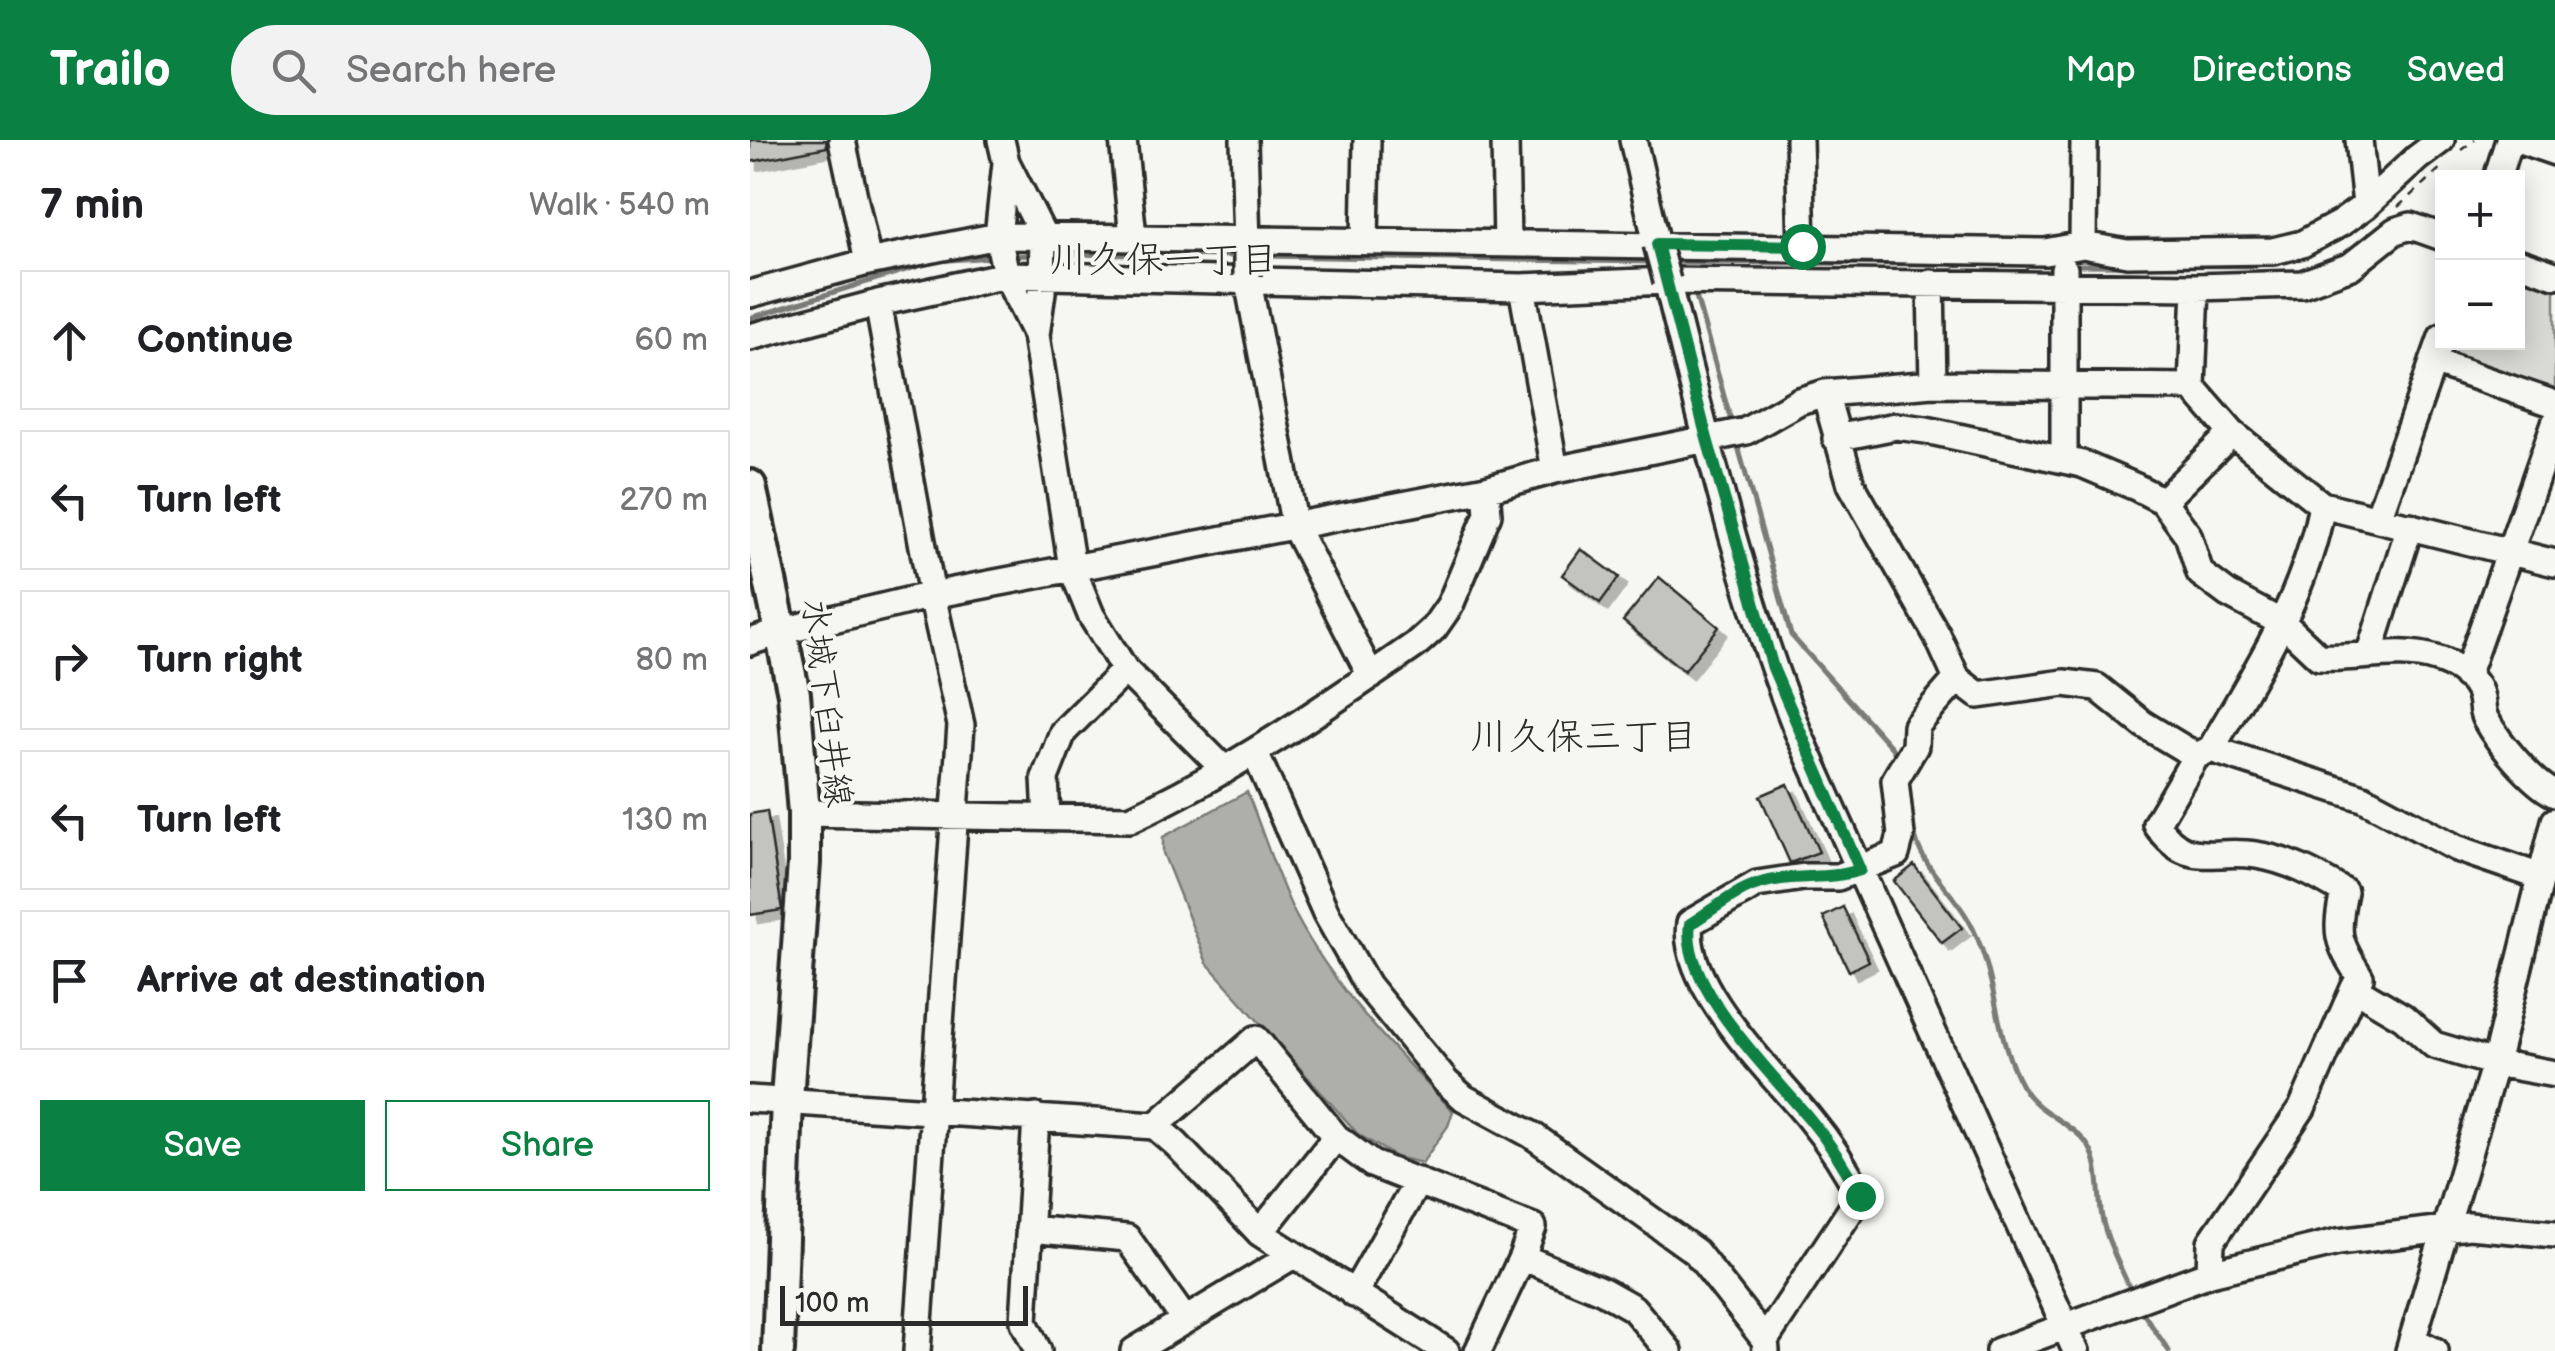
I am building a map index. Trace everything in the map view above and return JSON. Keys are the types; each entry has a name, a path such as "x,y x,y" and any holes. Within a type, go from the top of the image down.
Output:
{"main road":[{"name":"水城下臼井線","path":"750,486 794,694 804,813 778,1351"}],"street":[{"path":"842,140 868,262"},
{"path":"1123,140 1134,236"},
{"path":"1244,140 1247,279 1295,527 1371,676"},
{"path":"1366,241 1367,140"},
{"path":"1506,140 1507,243"},
{"path":"1633,140 1667,281 1726,435 1773,668 2071,1339"},
{"path":"1799,140 1802,246"},
{"path":"2064,460 2064,285 2073,247 2084,140"},
{"path":"2359,140 2366,205"},
{"path":"750,294 868,262 998,236 2045,252 2073,247 2126,253 2274,251 2302,244 2341,223 2441,140"},
{"path":"2500,170 2509,140"},
{"path":"2520,140 2555,152"},
{"path":"1003,151 1043,235 1036,334 1072,568 1091,615 1125,670 1226,770"},
{"path":"1003,151 998,236 1006,276 1036,334"},
{"path":"750,337 878,303 1006,276 1522,287 1667,281 2196,287 2302,284 2351,266 2395,231 2411,226 2435,235"},
{"path":"2525,264 2555,275"},
{"path":"1932,284 1933,384"},
{"path":"1522,287 1555,470"},
{"path":"2196,287 2192,387 2232,433 2322,505 2555,563"},
{"path":"878,303 932,595 961,725 917,1351"},
{"path":"2378,518 2437,350"},
{"path":"2433,362 2555,404"},
{"path":"750,642 783,630 932,595 1486,490 1555,470 1726,435 1826,392 1933,384 2192,387"},
{"path":"1826,392 1851,484 1929,620 1957,679 1978,695 2064,683 2098,687 2143,724 2203,752 2364,798 2456,848 2541,877"},
{"path":"2466,676 2555,423"},
{"path":"1836,438 1896,426 2082,464 2163,500 2188,535 2200,573 2228,594 2284,624 2319,657 2369,654 2432,658 2452,664 2481,694 2482,715 2491,729 2539,785 2555,794"},
{"path":"2163,500 2232,433"},
{"path":"804,813 1130,819 1255,754 1415,646 1450,605 1488,514 1486,490"},
{"path":"2210,1273 2211,1242 2302,1108 2360,977 2340,946 2336,929 2344,892 2304,868 2254,854 2204,856 2185,852 2156,824 2284,624 2315,544 2322,505"},
{"path":"2369,654 2410,526"},
{"path":"1046,816 1044,778 1063,732 1125,670"},
{"path":"1255,754 1326,913 1366,985 1446,1082 1464,1098 1532,1135 1696,1252 1765,1346 1860,1196 1812,1122 1726,1020 1687,941 1690,924 1757,884 1838,877 1896,854 1901,835 1896,780 1915,746 1916,726 1957,679"},
{"path":"2419,1347 2445,1227 2495,1063 2554,833"},
{"path":"2354,988 2403,1017 2434,1045 2495,1063 2555,1074"},
{"path":"1155,1126 1256,1039 1336,1137 1372,1164 1534,1227 1478,1351"},
{"path":"750,1098 1155,1126 1260,1233 1433,1349"},
{"path":"1036,1116 1024,1322 1038,1351"},
{"path":"1260,1233 1336,1137"},
{"path":"1354,1294 1418,1180"},
{"path":"1999,1351 2071,1339 2210,1273 2338,1242 2469,1226 2555,1234"},
{"path":"1030,1229 1127,1238 1186,1320"},
{"path":"1134,1351 1292,1256"},
{"path":"1522,1257 1604,1291 1633,1308 1669,1351"}],"shaded area":[{"path":"2525,264 2555,275 2555,404 2433,362 2438,350 2525,350"},
{"path":"1247,792 1288,899 1310,941 1367,1018 1453,1111 1448,1126 1422,1163 1396,1157 1358,1134 1207,963 1163,853 1163,837"}],"building":[{"path":"750,140 826,140 827,147 750,162"},
{"path":"1581,549 1619,577 1600,603 1562,575"},
{"path":"1659,577 1719,627 1684,671 1623,621"},
{"path":"1788,784 1819,852 1790,863 1760,796"},
{"path":"767,811 782,910 750,915 750,814"},
{"path":"1914,865 1962,928 1942,943 1894,881"},
{"path":"1843,907 1869,961 1849,971 1823,917"}],"waterway":[{"path":"2308,254 2350,231"},
{"path":"1049,254 1238,256"},
{"path":"1009,256 1033,255"},
{"path":"1254,256 1653,262"},
{"path":"750,318 935,261 993,257"},
{"path":"1669,262 2058,265"},
{"path":"2069,265 2268,263"},
{"path":"1694,289 1733,428"},
{"path":"1737,443 1791,635 1892,748 1898,760"},
{"path":"1913,828 1922,853 1978,939 2006,1046 2022,1086 2037,1104 2082,1138 2093,1155 2106,1231 2132,1293"},
{"path":"2139,1307 2169,1351"}],"district":[{"name":"川久保一丁目","path":"1164,260"},
{"name":"川久保三丁目","path":"1584,737"}],"route":[{"path":"1802,246 1657,244 1707,439 1773,668 1860,870 1838,877 1757,884 1690,924 1687,941 1726,1020 1812,1122 1860,1196"}]}
